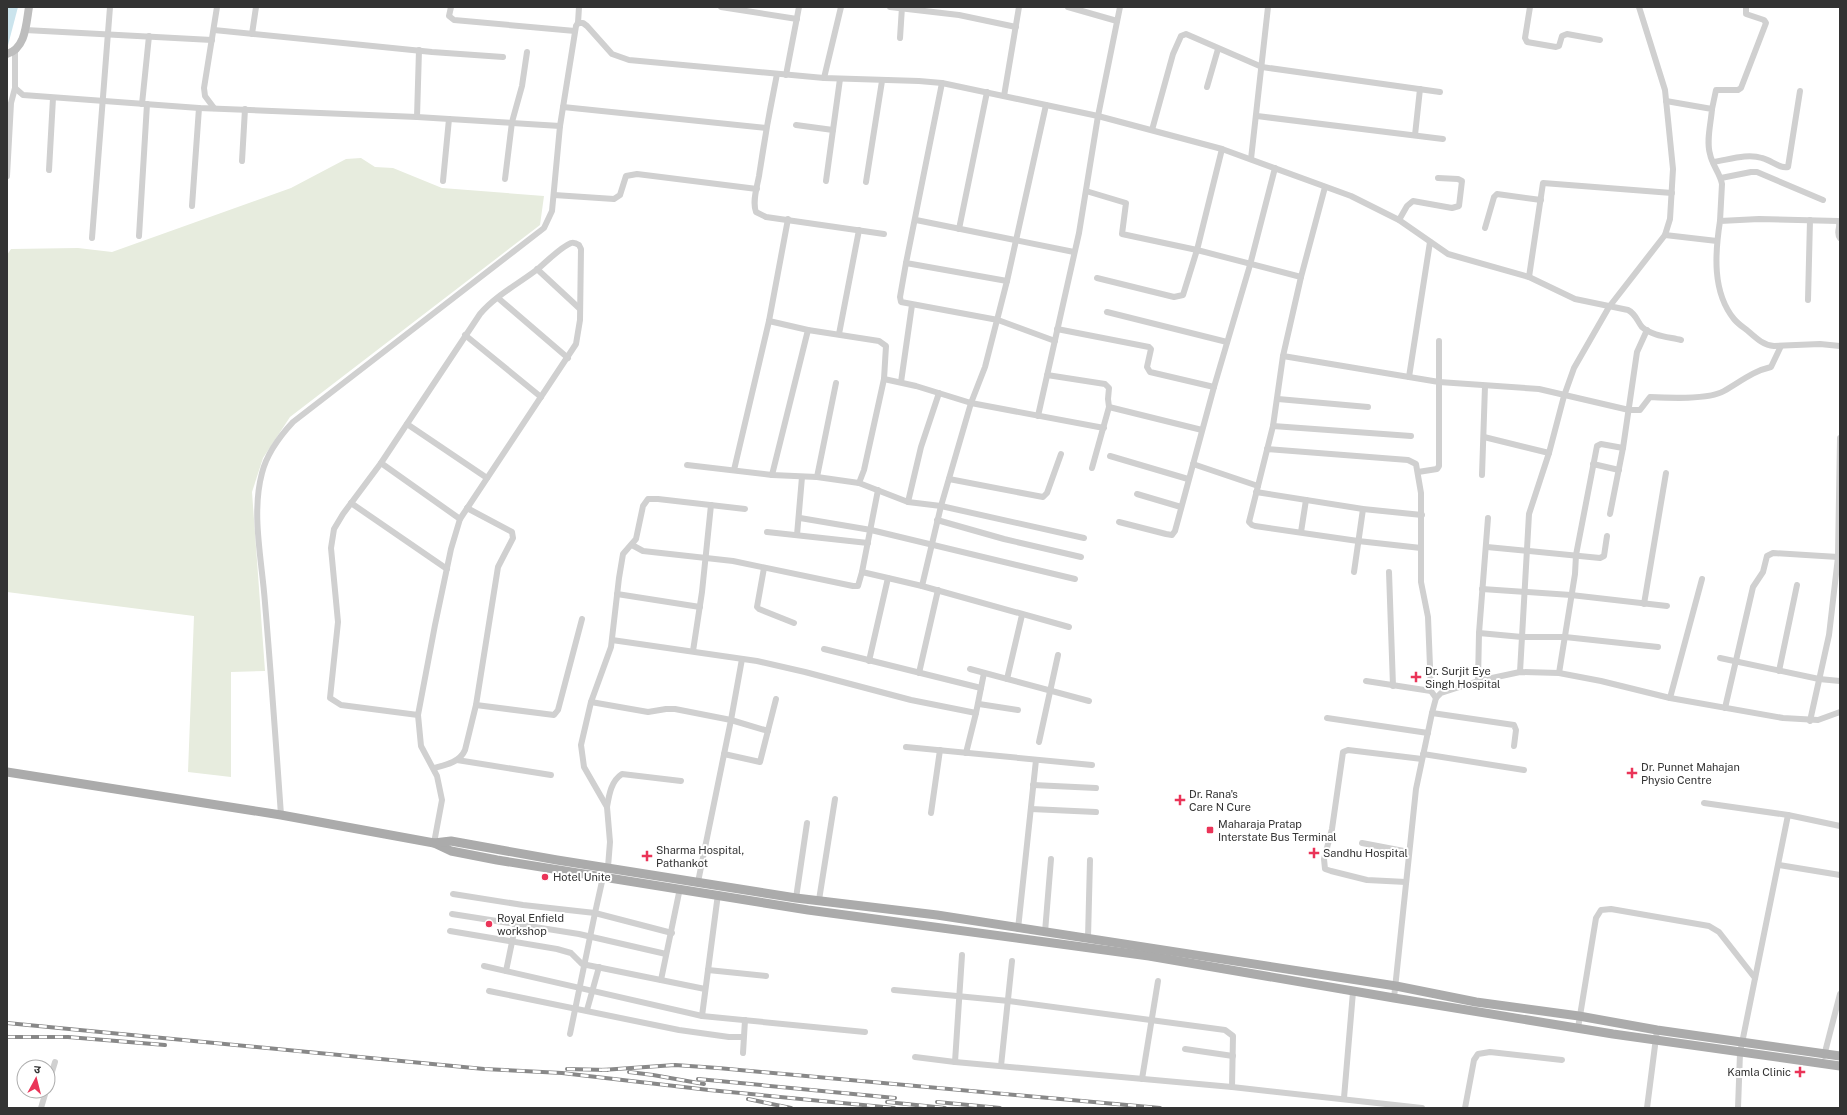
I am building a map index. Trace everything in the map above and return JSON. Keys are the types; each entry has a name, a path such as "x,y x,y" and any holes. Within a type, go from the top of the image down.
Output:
{"main road":[{"path":"7,772 281,815 434,843 451,850 497,860 718,894 808,910 1149,956 1354,992 1578,1028 1740,1053 1840,1066"},
{"path":"434,843 451,841 796,898 937,915 1018,929 1088,938 1396,986 1476,1002 1579,1016 1657,1030 1840,1056"}],"street":[{"path":"7,176 11,103 15,88 10,53 20,44 25,30 29,7"},
{"path":"92,238 110,7"},
{"path":"214,108 206,96 204,88 217,7"},
{"path":"252,34 256,7"},
{"path":"451,7 450,16 454,20 575,31"},
{"path":"281,815 270,658 258,528 258,489 262,471 273,447 282,434 309,408 544,228 550,219 554,195 560,126 575,31 578,23 579,7"},
{"path":"721,7 798,19"},
{"path":"786,75 798,19 799,7"},
{"path":"824,78 842,7"},
{"path":"890,7 959,15 1016,27"},
{"path":"1004,96 1020,7"},
{"path":"1068,7 1117,20"},
{"path":"1038,416 1074,252 1086,191 1098,116 1120,7"},
{"path":"1251,159 1268,7"},
{"path":"1530,7 1525,38 1527,42 1556,47 1558,46 1562,36 1566,34 1600,40"},
{"path":"1520,672 1526,550 1531,508 1549,453 1564,396 1574,368 1609,307 1665,236 1670,219 1673,169 1665,90 1639,7"},
{"path":"1746,7 1746,14 1764,20 1766,23 1740,88 1738,90 1716,90 1712,109 1709,149 1713,162 1721,178 1723,191 1717,241 1716,267 1719,285 1727,308 1734,320 1761,342 1767,345 1781,346 1820,344 1840,346"},
{"path":"900,38 902,8"},
{"path":"578,23 583,23 587,26 612,54 629,60 824,78 919,80 942,83 1098,116 1222,148 1351,196 1399,220 1448,254 1529,277 1575,300 1631,312 1647,330 1681,340"},
{"path":"25,30 212,40"},
{"path":"214,30 503,57"},
{"path":"1152,130 1173,54 1181,36 1189,35 1262,67 1440,92"},
{"path":"139,236 144,104 149,36"},
{"path":"1207,87 1218,49"},
{"path":"417,117 419,50"},
{"path":"505,179 512,122 522,86 527,52"},
{"path":"777,74 766,128 754,208 756,212 766,217 884,234"},
{"path":"826,181 840,79"},
{"path":"866,182 882,80"},
{"path":"942,83 900,300 901,302 912,305 998,320 1054,341"},
{"path":"15,88 23,95 53,98 199,108 417,117 560,126"},
{"path":"1415,135 1420,89"},
{"path":"1713,162 1756,157 1783,167 1788,167 1800,91"},
{"path":"959,229 987,92"},
{"path":"49,170 53,98"},
{"path":"1666,101 1712,109"},
{"path":"922,586 941,506 971,403 985,366 998,320 1046,105"},
{"path":"563,107 766,128"},
{"path":"192,206 199,108"},
{"path":"242,161 245,109"},
{"path":"1257,116 1443,139"},
{"path":"443,181 450,119"},
{"path":"796,125 833,130"},
{"path":"1097,278 1174,297 1180,297 1184,291 1197,250 1222,148"},
{"path":"1119,522 1172,535 1176,532 1188,479 1250,265 1275,168"},
{"path":"1721,178 1756,172 1824,200"},
{"path":"554,195 614,200 620,195 626,176 637,174 757,189"},
{"path":"1399,220 1407,206 1413,201 1452,208 1459,206 1462,181 1458,179 1438,178"},
{"path":"1529,277 1543,183 1672,193"},
{"path":"1325,187 1301,277 1283,356 1273,426 1249,518 1250,524 1358,541 1421,548"},
{"path":"1086,191 1126,203 1122,234 1197,250 1250,265 1301,277"},
{"path":"1485,228 1494,197 1497,194 1541,200"},
{"path":"734,470 769,322 788,219"},
{"path":"1720,221 1759,219 1839,221 1838,233 1840,238"},
{"path":"916,220 1074,252"},
{"path":"1808,300 1810,220"},
{"path":"839,334 859,230"},
{"path":"1665,236 1717,241"},
{"path":"1409,377 1430,242"},
{"path":"418,715 341,705 330,698 338,622 332,539 338,522 381,463 465,335 488,305 570,243 575,243 579,245 581,249 580,320 578,336 568,358 460,519 447,569 418,715 421,746 434,768 440,784 442,800 434,843"},
{"path":"906,263 1007,281"},
{"path":"537,269 579,308"},
{"path":"498,298 568,358"},
{"path":"901,382 912,305"},
{"path":"1107,312 1227,342"},
{"path":"769,322 808,330 879,341 885,344 884,379 864,470 859,482"},
{"path":"1057,329 1149,347 1151,349 1147,367 1150,372 1214,387"},
{"path":"772,475 808,330"},
{"path":"1610,514 1623,448 1637,352 1647,330"},
{"path":"465,335 541,397"},
{"path":"1418,472 1434,470 1439,466 1439,341"},
{"path":"1283,356 1440,382 1485,386 1526,387 1629,410 1640,410 1650,397 1680,398 1715,395 1724,391 1760,369 1771,367 1781,346"},
{"path":"1047,375 1105,384 1109,388 1109,407 1092,468"},
{"path":"884,379 939,392 971,403 1104,428"},
{"path":"817,477 836,383"},
{"path":"1482,475 1485,386"},
{"path":"908,502 921,447 939,392"},
{"path":"1278,399 1368,407"},
{"path":"1109,407 1202,430"},
{"path":"407,424 487,478"},
{"path":"1273,426 1411,436"},
{"path":"1484,437 1549,453"},
{"path":"1810,721 1829,635 1838,557 1840,438"},
{"path":"1559,673 1576,556 1598,445 1623,448"},
{"path":"1267,449 1412,460 1416,464 1422,515 1421,582 1428,617 1431,691 1436,698"},
{"path":"949,480 1043,497 1047,493 1061,454"},
{"path":"1110,456 1188,479"},
{"path":"381,463 460,519"},
{"path":"1193,464 1257,489 1306,500 1364,509 1422,515"},
{"path":"1594,464 1618,470"},
{"path":"687,465 772,475 817,477 859,482 908,502 941,506 1084,538"},
{"path":"1644,604 1666,473"},
{"path":"797,535 800,518 802,477"},
{"path":"632,545 643,551 733,561 855,587 860,584 878,490"},
{"path":"1138,494 1181,507"},
{"path":"607,807 586,772 582,761 582,745 591,702 611,647 623,554 636,539 643,506 648,500 658,499 745,509"},
{"path":"1301,532 1306,500"},
{"path":"351,503 447,569"},
{"path":"693,651 700,607 712,505"},
{"path":"434,768 457,760 462,756 465,750 476,705 498,567 512,542 514,534 467,508"},
{"path":"1354,572 1364,509"},
{"path":"800,518 871,530 1075,579"},
{"path":"1478,681 1479,633 1487,547 1488,518"},
{"path":"937,520 1004,539 1081,557"},
{"path":"767,532 868,543"},
{"path":"1487,547 1602,558 1604,556 1607,536"},
{"path":"1725,708 1753,587 1763,572 1767,556 1773,553 1838,557"},
{"path":"764,568 757,607 759,610 794,624"},
{"path":"862,572 938,590 1022,615 1069,627"},
{"path":"1389,572 1393,686"},
{"path":"869,661 888,578"},
{"path":"1670,698 1702,579"},
{"path":"1779,671 1797,584"},
{"path":"1482,588 1571,595 1667,606"},
{"path":"918,673 938,590"},
{"path":"617,594 700,607"},
{"path":"1007,679 1022,615"},
{"path":"476,705 554,715 558,710 582,619"},
{"path":"1479,633 1522,637 1565,637 1658,647"},
{"path":"612,640 742,659 805,672 911,700 976,713"},
{"path":"824,649 981,688"},
{"path":"1039,742 1049,690 1058,655"},
{"path":"1720,658 1819,679 1840,680"},
{"path":"698,882 742,659"},
{"path":"970,669 1089,701"},
{"path":"1394,998 1416,789 1436,698 1448,690 1478,681 1520,672 1559,673 1601,680 1670,698 1783,718 1810,721 1824,719 1840,712"},
{"path":"966,753 984,673"},
{"path":"1366,681 1431,691"},
{"path":"724,754 760,762 776,699"},
{"path":"591,702 648,712 675,709 731,720 768,731"},
{"path":"978,704 1018,710"},
{"path":"1432,713 1514,725 1516,730 1514,746"},
{"path":"1327,718 1428,733"},
{"path":"906,747 1092,765"},
{"path":"931,813 940,750"},
{"path":"1406,882 1367,880 1325,869 1324,859 1332,829 1343,752 1348,750 1423,756 1524,770"},
{"path":"457,760 551,775"},
{"path":"1018,929 1036,760"},
{"path":"570,1034 603,876 608,868 610,842 607,807 609,792 618,777 622,774 680,781"},
{"path":"1033,785 1096,788"},
{"path":"819,900 835,799"},
{"path":"1704,803 1788,815 1840,826"},
{"path":"1031,809 1096,812"},
{"path":"1738,1108 1740,1053 1788,815"},
{"path":"796,898 807,823"},
{"path":"1362,843 1409,852"},
{"path":"1045,932 1051,859"},
{"path":"1088,938 1090,860"},
{"path":"1778,865 1840,875"},
{"path":"661,980 672,933 680,888"},
{"path":"453,894 523,905 595,913 672,933"},
{"path":"702,1016 718,894"},
{"path":"1578,1028 1596,918 1598,912 1605,909 1709,926 1719,932 1755,978"},
{"path":"452,914 590,936 666,954"},
{"path":"506,971 516,923"},
{"path":"450,931 512,941 566,952 584,964 706,989"},
{"path":"955,1062 962,955"},
{"path":"1001,1066 1012,962"},
{"path":"484,966 702,1016 865,1032"},
{"path":"587,1010 599,967"},
{"path":"708,970 766,976"},
{"path":"1142,1079 1158,981"},
{"path":"894,990 1009,1001 1226,1030 1233,1036 1232,1087"},
{"path":"488,991 679,1030 728,1037 743,1037"},
{"path":"1344,1098 1354,992"},
{"path":"1823,1064 1840,994"},
{"path":"743,1053 745,1020"},
{"path":"1647,1108 1657,1030"},
{"path":"1186,1049 1233,1056"},
{"path":"1465,1108 1474,1060 1478,1054 1490,1052 1562,1060"},
{"path":"915,1057 1344,1098 1422,1108"}],"shaded area":[{"path":"361,158 375,167 393,168 442,188 544,196 540,225 290,417 263,458 252,492 265,671 231,672 231,777 188,772 194,616 7,592 7,255 11,249 78,248 112,252 291,188 346,159"}],"water":[{"path":"7,7 18,7 7,49"}],"railway":[{"path":"7,1023 484,1069 562,1073 709,1090 894,1108"},
{"path":"7,1037 68,1037 165,1045"},
{"path":"602,1070 675,1065 1160,1108"},
{"path":"567,1069 607,1070"},
{"path":"629,1072 704,1084"},
{"path":"698,1079 895,1098"},
{"path":"748,1099 791,1108"},
{"path":"887,1102 945,1108"},
{"path":"937,1102 1000,1108"}],"place":[{"name":"Dr. Surjit Eye Singh Hospital","path":"1416,677"},
{"name":"Dr. Punnet Mahajan Physio Centre","path":"1632,773"},
{"name":"Dr. Rana's Care N Cure","path":"1180,800"},
{"name":"Maharaja Pratap Interstate Bus Terminal","path":"1210,830"},
{"name":"Sandhu Hospital","path":"1314,853"},
{"name":"Sharma Hospital, Pathankot","path":"647,856"},
{"name":"Hotel Unite","path":"545,877"},
{"name":"Royal Enfield workshop","path":"489,924"},
{"name":"Kamla Clinic","path":"1800,1072"}]}
